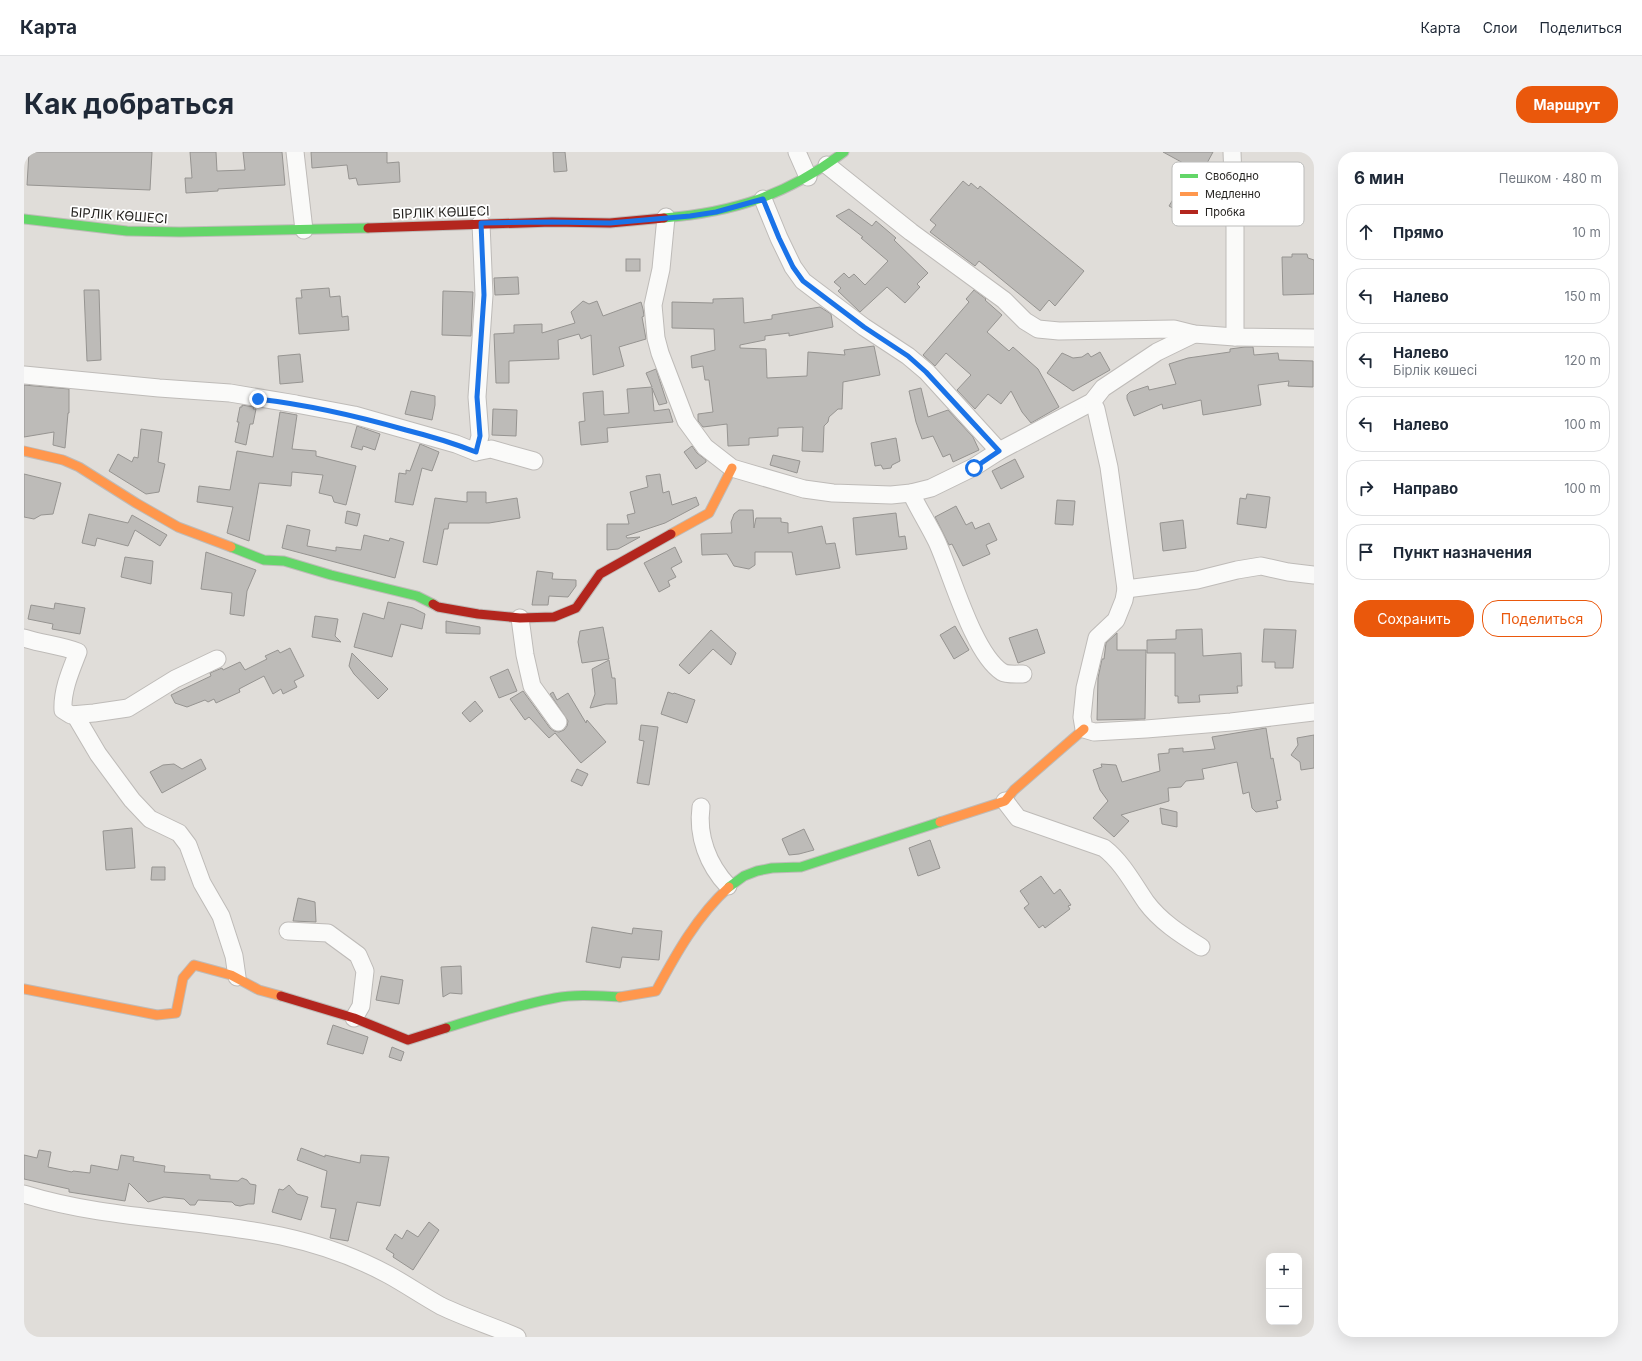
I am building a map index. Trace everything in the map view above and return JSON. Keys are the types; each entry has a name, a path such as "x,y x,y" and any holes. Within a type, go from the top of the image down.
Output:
{"street":[{"path":"295,152 304,230"},
{"path":"797,152 808,177"},
{"name":"БІРЛІК КӨШЕСІ","path":"24,219 127,231 180,232 304,230 481,223 610,223 690,216 716,212 763,199 808,177 844,152"},
{"path":"1232,152 1232,162"},
{"path":"827,165 911,232 1004,300 1025,321 1038,328 1059,331 1174,329 1194,334 1235,337 1314,338"},
{"path":"763,199 793,267 803,281 858,323 908,356 926,372 999,451"},
{"path":"666,217 661,269 653,305 656,338 660,353 686,421 705,446 732,468 804,489 833,493 884,495 911,493 931,488 974,468 999,451 1092,402 1103,388 1157,352 1194,334"},
{"path":"476,452 480,436 477,397 484,295 481,223"},
{"path":"1235,226 1235,337"},
{"path":"24,375 158,388 230,393 296,404 354,415 456,444 476,452 491,449 534,462"},
{"path":"1084,729 1082,717 1085,688 1097,638 1116,620 1124,600 1126,589 1109,467 1096,409 1092,402"},
{"path":"24,451 63,460 79,467 136,503 178,527 264,560 284,562 417,596 438,607 478,614 520,618 554,617 576,608 600,574 709,513 732,468"},
{"path":"911,493 937,543 975,636 994,665 1004,673 1023,674"},
{"path":"1126,589 1197,580 1260,566 1288,572 1314,575"},
{"path":"520,618 525,655 532,686 558,722"},
{"path":"24,638 36,643 64,647 78,652 68,676 62,701 63,710 71,715 128,708 175,679 217,659"},
{"path":"1084,729 1094,732 1154,728 1231,722 1314,712"},
{"path":"75,715 98,754 132,800 150,819 179,833 188,845 202,883 221,916 234,956 236,978"},
{"path":"24,990 157,1015 176,1013 183,978 194,965 231,975 259,990 354,1018 408,1040 480,1017 556,998 587,996 624,998 656,991 678,949 716,898 728,886 744,875 783,867 801,867 1005,801 1014,790 1084,729"},
{"path":"1005,801 1018,818 1104,848 1114,856 1147,903 1163,921 1201,947"},
{"path":"701,807 699,821 702,841 718,876 728,886"},
{"path":"288,931 328,933 358,955 365,971 361,1006 354,1018"},
{"path":"24,1194 81,1208 244,1229 282,1236 339,1252 389,1276 443,1306 517,1337"}],"building":[{"path":"29,152 152,152 150,190 27,185"},
{"path":"190,152 216,152 217,171 245,170 243,152 282,152 285,185 218,189 218,191 186,193 185,178 192,178"},
{"path":"311,152 387,152 387,163 399,162 400,182 358,185 356,178 349,179 347,165 312,168"},
{"path":"553,152 565,152 567,171 554,172"},
{"path":"1163,152 1213,152 1208,162 1181,162"},
{"path":"963,181 969,186 971,183 978,189 980,186 1084,271 1055,306 1049,300 1040,311 979,261 975,266 930,232 936,225 930,220"},
{"path":"849,209 872,226 876,221 896,238 894,240 928,273 917,284 920,287 905,303 887,287 860,312 838,291 841,288 834,282 844,273 849,278 854,274 865,285 888,261 861,238 863,237 836,216"},
{"path":"1292,254 1307,254 1308,258 1314,260 1314,294 1283,295 1282,257 1292,257"},
{"path":"626,259 640,259 640,271 626,271"},
{"path":"518,277 519,294 495,295 494,278"},
{"path":"329,288 330,297 340,296 342,317 348,316 349,330 299,334 296,298 302,298 301,290"},
{"path":"84,290 99,290 101,360 87,361"},
{"path":"974,290 986,299 985,300 1002,315 987,332 1009,351 1013,347 1038,369 1059,407 1031,423 1022,412 1011,391 1001,404 988,394 975,409 957,390 971,375 946,353 935,366 923,355 969,302 966,299"},
{"path":"443,291 473,292 471,336 442,335"},
{"path":"743,298 744,323 772,319 772,315 820,307 831,314 833,327 789,336 789,333 765,336 765,340 740,345 740,348 766,349 767,378 807,376 808,352 845,355 844,350 874,346 880,375 843,382 842,409 838,409 829,417 828,422 824,426 823,452 802,451 803,427 778,428 778,436 749,438 749,445 728,446 727,424 703,427 698,421 698,414 713,412 709,380 705,380 703,366 692,368 691,356 715,350 714,329 672,328 672,302 713,303 713,299"},
{"path":"583,301 589,304 597,301 603,316 641,302 646,339 619,347 624,366 593,375 591,335 581,339 579,334 558,340 559,359 509,361 509,383 496,383 494,334 514,333 514,325 542,324 542,333 575,323 571,312"},
{"path":"1253,347 1254,355 1278,353 1279,360 1313,361 1313,387 1288,386 1289,381 1258,385 1261,405 1203,415 1201,400 1163,409 1162,404 1134,416 1127,399 1127,395 1130,392 1148,386 1149,390 1176,384 1169,364 1188,358 1230,352 1230,349"},
{"path":"1100,352 1110,370 1073,391 1047,373 1062,353 1073,358 1082,357 1088,353 1091,357"},
{"path":"300,354 303,382 280,384 278,356"},
{"path":"656,369 667,403 659,405 652,388 654,411 669,409 673,422 607,428 608,442 581,445 579,422 585,421 583,393 603,391 604,415 629,413 627,389 652,387 646,373"},
{"path":"24,385 69,389 69,413 65,448 53,445 54,432 24,437"},
{"path":"921,388 928,417 948,410 973,437 979,450 953,462 950,454 943,457 933,436 922,439 916,422 909,391"},
{"path":"411,391 435,396 432,420 405,414"},
{"path":"242,405 254,407 253,409 256,409 253,424 250,424 246,445 235,442 239,422 237,422 240,407 242,407"},
{"path":"493,409 517,410 516,436 492,435"},
{"path":"280,412 297,415 292,449 316,451 316,456 356,466 346,505 334,502 332,496 319,493 323,475 292,472 291,486 259,483 249,541 227,533 233,507 197,502 199,486 230,490 237,451 273,457"},
{"path":"357,426 380,434 375,450 363,446 362,450 351,447"},
{"path":"141,429 162,432 158,462 165,464 159,492 146,494 109,471 118,454 132,462 134,457 138,458"},
{"path":"896,438 900,461 892,465 891,468 883,469 881,465 875,466 871,443"},
{"path":"420,444 439,452 432,471 422,468 413,505 395,502 399,473 406,474 406,470 410,471"},
{"path":"692,446 697,453 706,460 706,462 696,469 684,452"},
{"path":"773,455 800,461 797,473 770,465"},
{"path":"1015,459 1024,477 1001,489 992,471"},
{"path":"24,474 61,483 53,514 41,515 34,519 24,517"},
{"path":"660,474 663,493 669,491 672,505 696,497 699,505 665,523 626,536 627,538 640,537 618,549 607,550 607,524 629,524 627,515 635,513 630,492 648,487 646,476"},
{"path":"467,492 486,492 486,503 517,498 520,518 489,523 449,523 448,529 444,529 437,565 423,562 435,498 467,502"},
{"path":"1247,494 1270,497 1266,528 1237,524 1240,498 1246,499"},
{"path":"1057,500 1075,501 1073,525 1055,524"},
{"path":"956,506 966,525 972,522 975,529 989,523 997,540 986,545 990,554 963,566 952,544 949,545 935,517"},
{"path":"739,510 753,510 754,528 756,518 781,518 781,522 788,523 788,533 822,526 826,544 835,543 840,568 796,575 792,552 755,552 755,565 749,569 734,566 727,554 702,555 701,534 732,533 731,522 734,514"},
{"path":"347,511 360,514 357,526 345,523"},
{"path":"896,513 899,537 905,536 907,549 856,555 853,518"},
{"path":"89,514 128,523 132,515 167,535 160,546 135,530 128,546 97,538 95,546 82,543"},
{"path":"1183,520 1186,548 1163,551 1160,523"},
{"path":"287,525 310,530 307,546 336,551 336,547 361,550 364,535 389,541 390,538 404,542 395,578 282,548"},
{"path":"675,547 682,562 671,568 676,577 668,581 670,586 659,592 644,563"},
{"path":"206,552 256,570 247,591 244,616 230,614 232,593 201,589"},
{"path":"125,557 153,561 151,584 121,577"},
{"path":"537,571 553,573 552,579 576,580 576,586 568,597 549,596 548,605 532,605"},
{"path":"388,602 413,608 425,614 422,629 401,624 392,657 354,647 363,613 384,619"},
{"path":"55,603 85,608 80,634 52,629 53,624 28,619 31,605 54,609"},
{"path":"315,616 338,619 335,636 341,642 312,637"},
{"path":"446,621 480,627 480,634 446,633"},
{"path":"955,626 969,650 954,659 940,635"},
{"path":"603,627 609,659 582,663 578,642 580,631"},
{"path":"1037,629 1045,653 1018,663 1009,638"},
{"path":"1202,629 1203,656 1241,653 1242,686 1237,686 1238,693 1199,695 1200,702 1178,703 1178,696 1175,696 1175,653 1147,653 1147,640 1176,639 1176,630"},
{"path":"1264,629 1296,630 1293,668 1275,668 1275,662 1262,662"},
{"path":"711,630 736,653 731,665 713,649 689,674 679,665"},
{"path":"1117,633 1117,650 1146,650 1145,719 1097,720 1098,678 1102,659 1104,659 1106,643"},
{"path":"290,648 304,676 294,681 297,687 283,694 281,689 273,694 264,676 239,689 240,692 216,703 214,699 208,702 205,700 187,707 175,703 171,695 211,676 210,673 222,668 223,670 240,662 245,670 267,659 265,656 278,650 280,653"},
{"path":"352,653 388,689 378,699 354,674 349,666"},
{"path":"609,660 612,678 615,678 617,704 606,704 590,708 595,694 592,669"},
{"path":"508,669 517,691 499,698 490,677"},
{"path":"523,691 550,728 559,732 564,730 568,721 550,694 553,692 557,700 568,693 586,723 587,720 606,742 581,763 555,733 549,738 529,717 525,720 510,699"},
{"path":"668,692 695,700 687,723 661,714"},
{"path":"475,701 483,711 470,722 462,713"},
{"path":"641,725 658,727 649,785 637,783 644,741 639,740"},
{"path":"1266,728 1271,759 1273,758 1281,800 1276,801 1278,808 1256,812 1252,808 1249,792 1243,794 1237,762 1202,769 1204,779 1186,781 1181,787 1168,788 1169,801 1121,815 1129,821 1114,837 1093,818 1108,801 1100,790 1093,770 1102,767 1101,764 1116,765 1122,782 1160,771 1158,754 1169,753 1169,749 1183,748 1183,752 1215,749 1212,737"},
{"path":"1314,735 1314,768 1301,770 1300,762 1291,755 1298,745 1297,738"},
{"path":"201,759 206,769 162,793 150,772 163,765 174,764 182,769"},
{"path":"577,769 588,774 582,786 571,781"},
{"path":"1160,808 1177,812 1177,827 1162,824"},
{"path":"132,828 135,868 106,870 103,831"},
{"path":"804,829 814,850 789,855 782,839"},
{"path":"930,840 940,868 918,876 909,848"},
{"path":"152,867 165,867 165,880 151,880"},
{"path":"1041,876 1054,894 1060,889 1071,905 1068,906 1070,909 1045,928 1043,925 1039,928 1024,908 1029,904 1020,891"},
{"path":"298,898 315,902 316,922 293,921"},
{"path":"592,927 632,934 633,928 662,931 659,960 622,957 620,968 586,962"},
{"path":"461,966 462,994 450,993 443,997 441,967"},
{"path":"381,976 403,980 399,1004 376,1000"},
{"path":"333,1025 368,1037 363,1054 327,1044"},
{"path":"392,1047 404,1052 401,1061 389,1057"},
{"path":"301,1148 325,1157 325,1155 360,1163 361,1155 389,1157 380,1206 357,1202 348,1241 330,1238 336,1209 321,1207 327,1171 297,1160"},
{"path":"39,1150 51,1152 48,1167 72,1172 90,1173 91,1165 118,1170 121,1155 134,1157 133,1161 165,1166 164,1172 210,1175 210,1179 238,1181 242,1178 247,1180 250,1184 256,1185 254,1204 240,1206 235,1205 232,1202 198,1200 195,1205 190,1205 184,1199 164,1197 148,1202 129,1183 125,1201 69,1192 69,1189 24,1179 24,1155 37,1158"},
{"path":"289,1185 297,1194 308,1197 301,1220 272,1212 279,1189 283,1190"},
{"path":"429,1222 439,1230 413,1270 393,1257 394,1254 386,1249 395,1234 402,1239 407,1230 418,1237"}],"traffic: fast":[{"path":"664,218 714,211 759,199 802,180 844,152"},
{"path":"24,219 127,231 180,232 368,228"},
{"path":"231,547 264,560 284,561 331,575 417,596 433,604"},
{"path":"729,887 744,876 757,871 772,868 801,867 940,822"},
{"path":"446,1028 513,1008 555,998 579,996 620,997"}],"traffic: slow":[{"path":"24,451 63,460 79,467 136,503 178,527 231,547"},
{"path":"671,534 709,513 732,468"},
{"path":"940,822 1005,801 1014,790 1084,729"},
{"path":"620,997 656,991 679,949 697,923 717,898 729,887"},
{"path":"24,989 157,1015 176,1013 183,978 194,965 231,975 259,990 281,996"}],"traffic: jam":[{"path":"368,228 552,222 610,223 664,218"},
{"path":"433,604 438,607 478,614 520,618 554,617 576,608 600,574 671,534"},
{"path":"281,996 354,1018 408,1040 446,1028"}],"route":[{"path":"258,399 296,404 354,415 456,444 476,452 480,436 477,397 484,295 481,223 610,223 690,216 716,212 763,199 793,267 803,281 818,294 864,327 908,356 942,388 999,451 974,468"}]}
